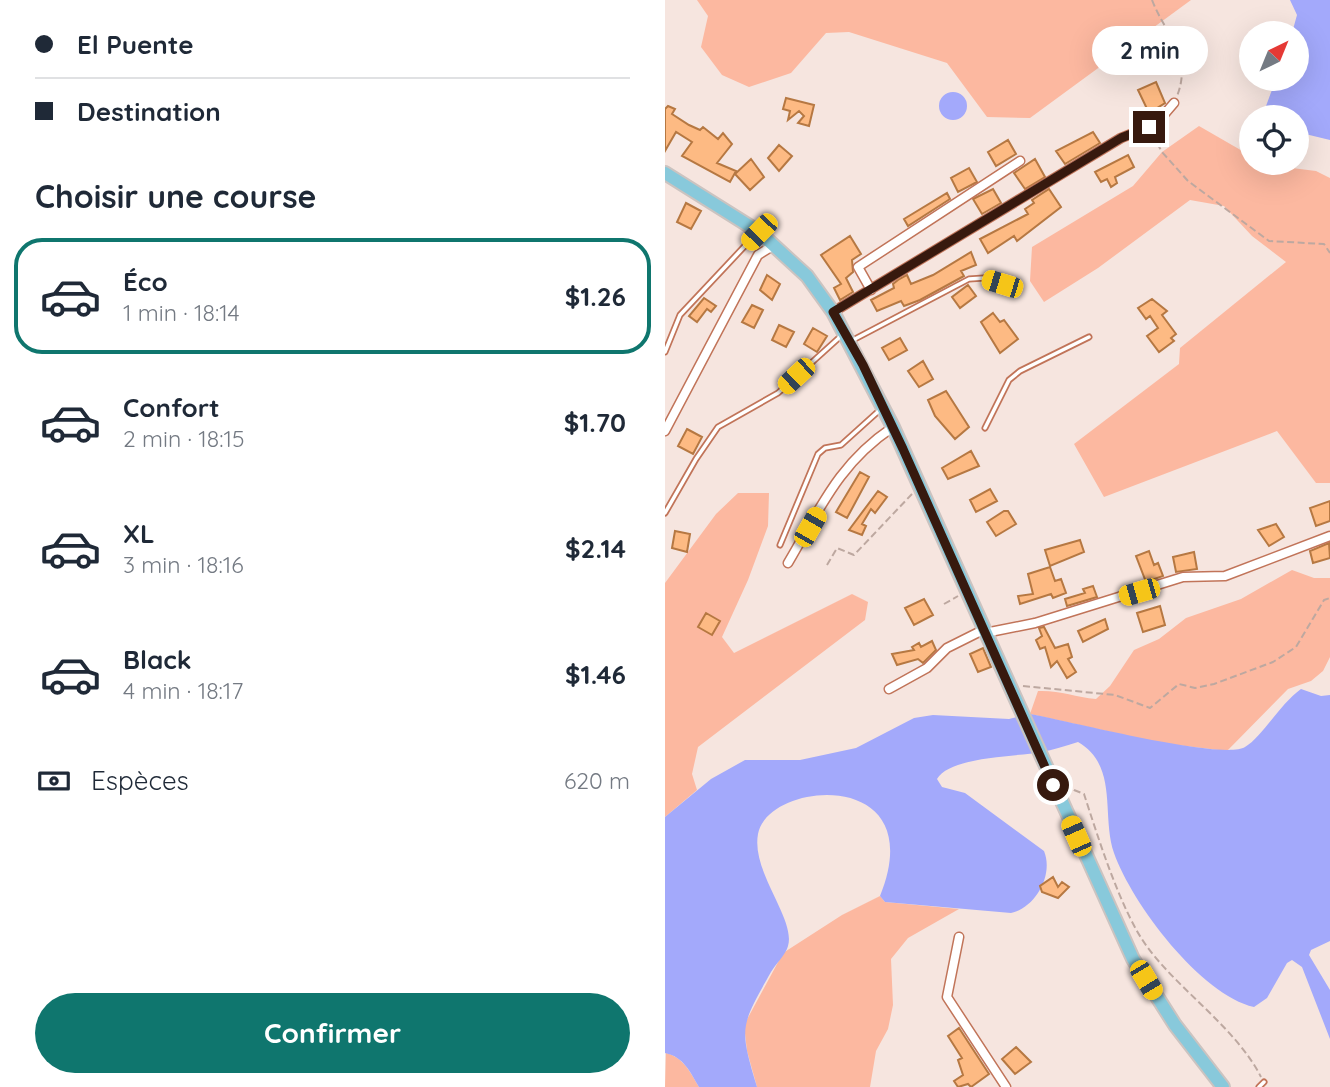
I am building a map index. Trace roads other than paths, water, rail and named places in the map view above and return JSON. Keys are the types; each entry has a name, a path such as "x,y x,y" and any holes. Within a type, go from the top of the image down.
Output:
{"main road":[{"path":"665,173 759,232 807,276 833,312 893,427 1133,959 1175,1025 1223,1087"}],"street":[{"path":"833,312 1121,138 1161,120 1174,103"},
{"path":"871,290 858,267 1020,161"},
{"path":"665,431 758,255 774,245"},
{"path":"789,563 836,478 873,440 893,427"},
{"path":"889,689 927,668 947,648 984,631 1035,623 1183,577 1225,576 1330,536"},
{"path":"959,937 947,997 1006,1087"}],"lane":[{"path":"665,352 680,315 759,232"},
{"path":"665,513 696,458 718,427 778,393 848,337 969,279 984,278 1002,284"},
{"path":"985,428 1009,380 1020,371 1090,337"},
{"path":"781,545 818,454 825,448 841,445 883,407"},
{"path":"1259,1087 1264,1082"}],"water":[{"path":"1290,0 1330,0 1330,140 1309,135 1309,105 1266,105 1272,91 1309,91 1309,21 1295,21 1297,15"},
{"path":"953,92 963,96 967,106 963,116 953,120 943,116 939,106 943,96"},
{"path":"1301,689 1321,696 1330,695 1330,941 1311,950 1309,955 1330,990 1330,1039 1302,967 1292,960 1287,963 1267,998 1254,1007 1234,999 1212,985 1171,945 1152,921 1123,874 1110,838 1104,778 1091,752 1078,742 1041,752 969,762 944,771 937,779 942,787 965,793 1044,851 1046,870 1040,889 1028,905 1011,913 885,902 880,896 890,854 884,824 867,805 842,796 815,796 789,803 768,816 758,834 758,849 761,864 789,935 787,949 771,972 748,1017 745,1039 757,1087 699,1087 682,1062 665,1053 665,817 711,779 745,760 800,760 856,748 914,718 933,715 1009,719 1030,714 1142,738 1207,749 1231,750 1245,747 1251,742"}]}
